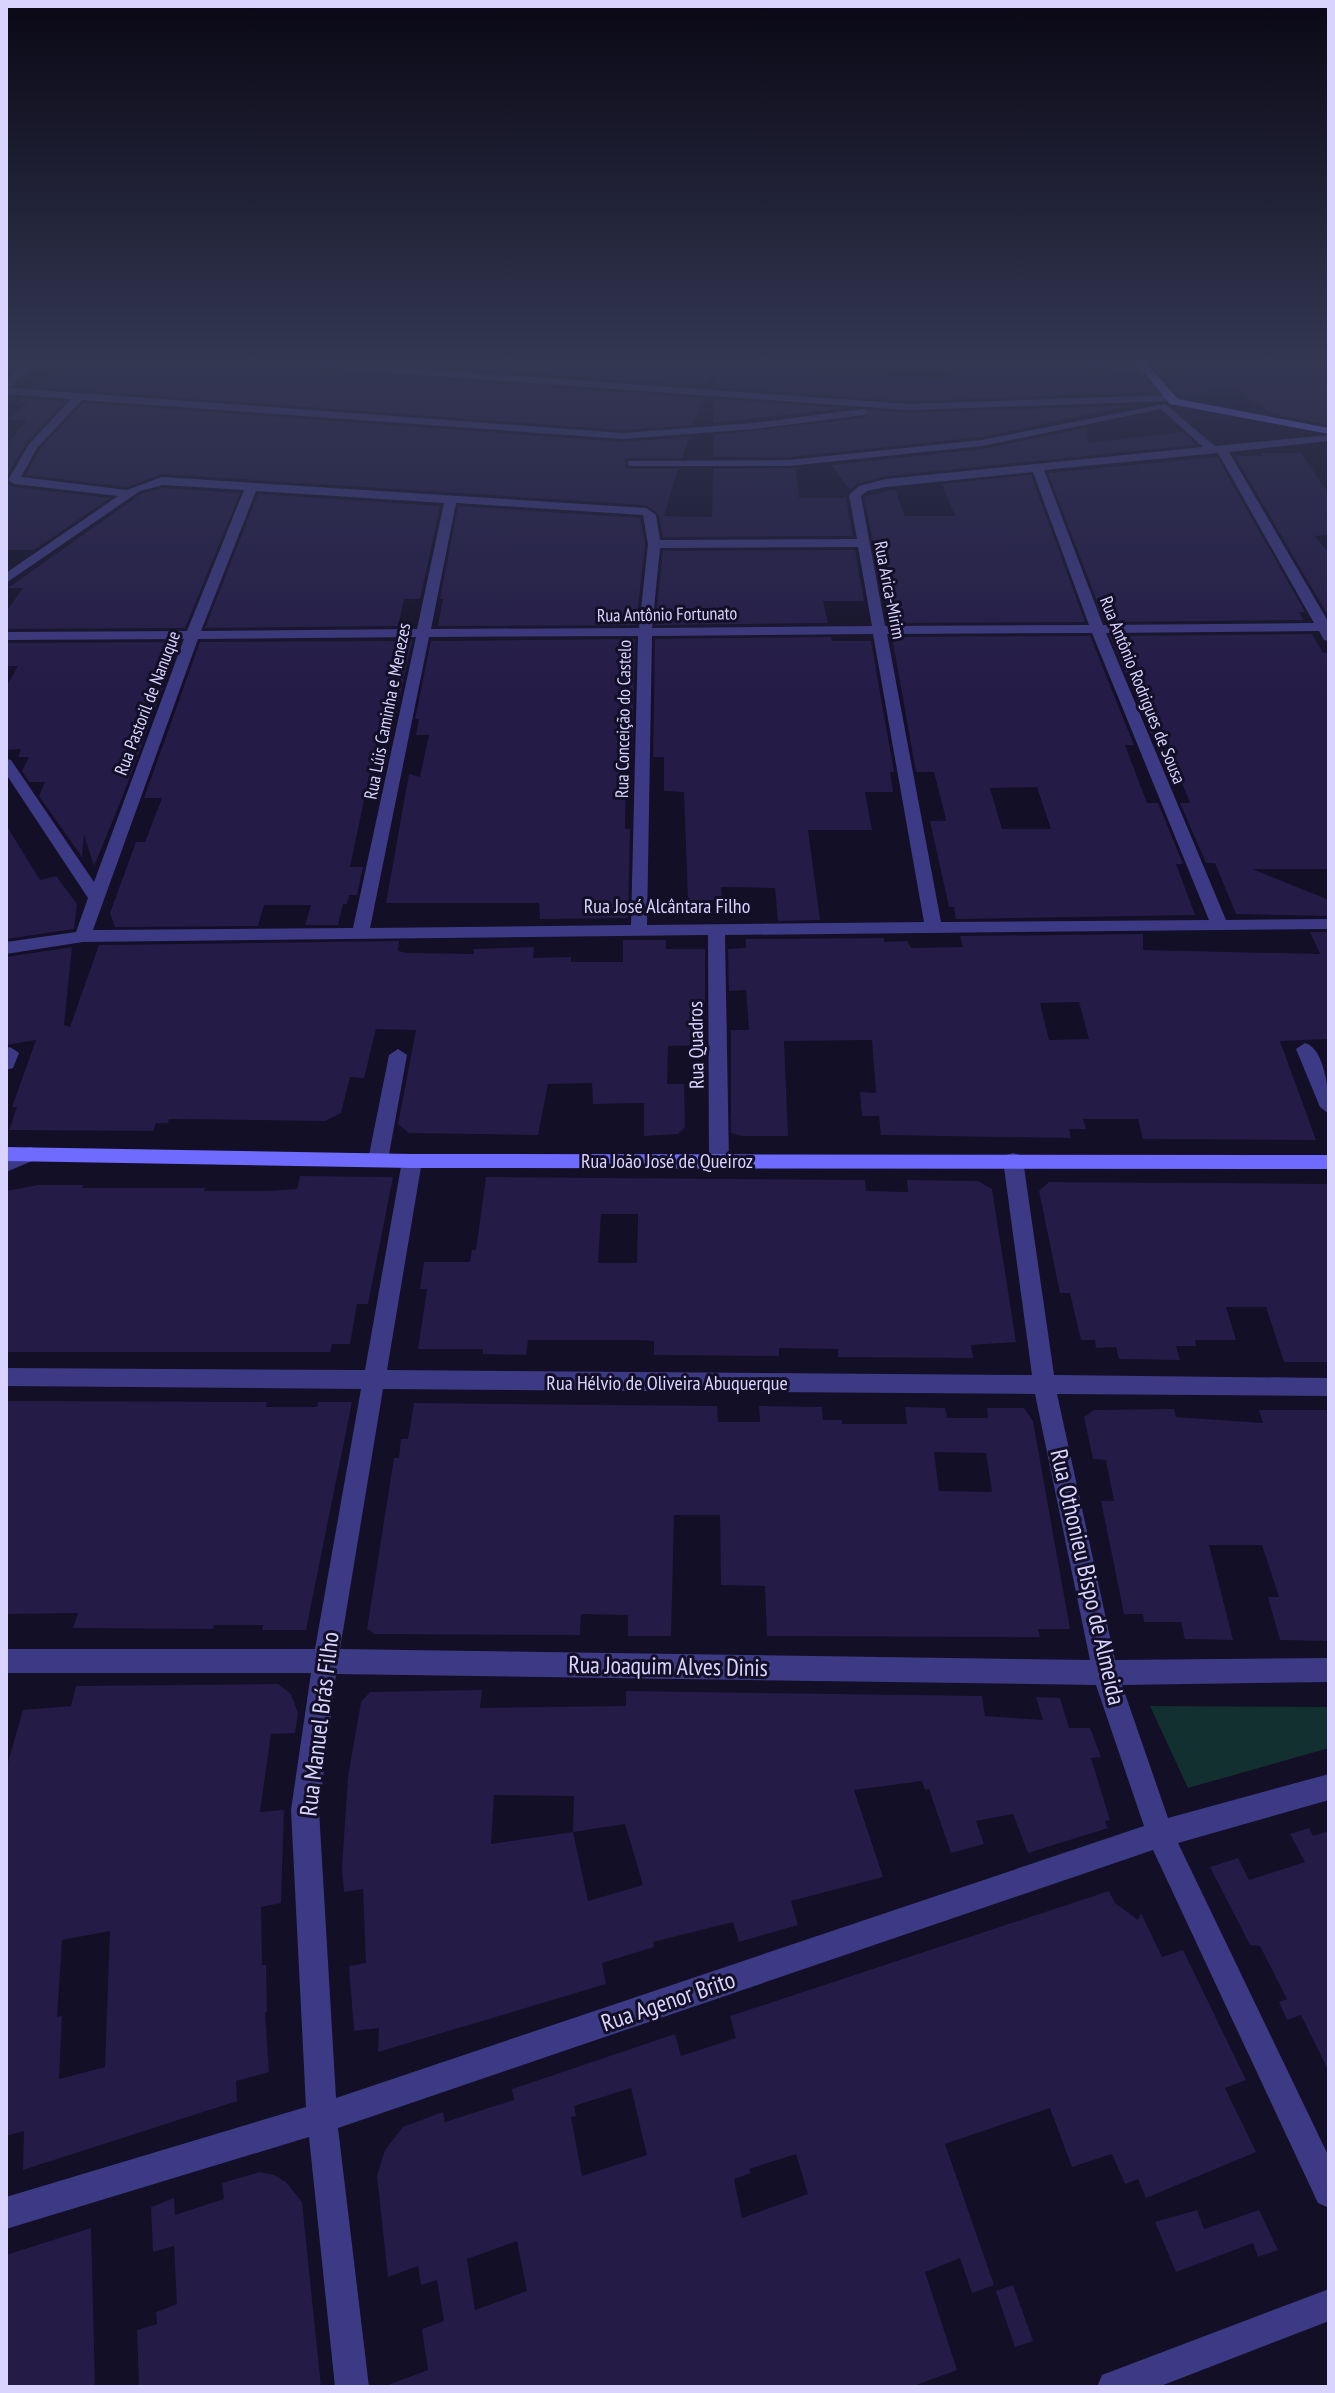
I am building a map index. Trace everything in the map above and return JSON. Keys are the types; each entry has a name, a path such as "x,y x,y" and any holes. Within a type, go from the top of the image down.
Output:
{"street":[{"path":"19,471 14,480 129,494"},
{"name":"Rua Arica-Mirim","path":"933,927 855,495 863,488 1014,471"},
{"name":"Rua Antônio Rodrigues de Sousa","path":"1038,471 1098,630 1219,924"},
{"path":"1230,471 1327,631"},
{"name":"Rua Conceição do Castelo","path":"6,579 129,494 162,481 638,510 650,515 654,544 645,632 639,928"},
{"name":"Rua Pastoril de Nanuque","path":"83,936 192,635 251,487"},
{"name":"Rua Lúis Caminha e Menezes","path":"361,932 420,634 451,499"},
{"path":"654,544 862,543"},
{"name":"Rua Antônio Fortunato","path":"6,636 879,629 1327,631"},
{"path":"6,763 95,896"},
{"name":"Rua José Alcântara Filho","path":"6,948 83,936 639,928 1329,924"},
{"name":"Rua Quadros","path":"716,928 719,1162"},
{"path":"1305,1049 1329,1107"},
{"path":"378,1160 398,1055"},
{"name":"Rua João José de Queiroz","path":"6,1154 412,1161 1329,1162"},
{"path":"6,1165 30,1154"},
{"name":"Rua Othonieu Bispo de Almeida","path":"1013,1160 1044,1384 1105,1673 1160,1834 1329,2192"},
{"name":"Rua Manuel Brás Filho","path":"352,2387 322,2118 305,1810 325,1661 412,1161"},
{"name":"Rua Hélvio de Oliveira Abuquerque","path":"6,1377 1329,1387"},
{"name":"Rua Joaquim Alves Dinis","path":"6,1661 325,1661 1105,1673 1329,1670"},
{"name":"Rua Agenor Brito","path":"6,2213 322,2118 1160,1834 1329,1787"},
{"path":"1114,2387 1329,2305"}],"green space":[{"path":"1150,1706 1329,1707 1329,1748 1188,1788"}],"building":[{"path":"28,471 678,471 664,516 712,517 713,471 796,471 799,498 846,498 853,536 663,537 659,515 646,505 162,474 127,487 26,475"},
{"path":"835,471 939,471 886,476 858,483 850,490"},
{"path":"1225,471 1305,612 1299,612 1303,620 1105,622 1048,473"},
{"path":"1244,471 1313,471 1329,494 1329,535 1315,536 1329,553 1329,612 1326,612"},
{"path":"1031,475 1085,622 890,623 864,497 895,489 905,516 955,516 942,484"},
{"path":"6,482 14,487 110,498 34,550 6,550"},
{"path":"163,488 240,493 185,628 6,629 6,612 23,588 8,588 141,494"},
{"path":"258,494 440,506 420,599 404,599 398,626 205,628"},
{"path":"458,506 640,518 645,544 636,625 438,626 443,599 440,599"},
{"path":"855,550 864,601 823,601 828,623 655,625 663,551"},
{"path":"1312,634 1323,653 1329,653 1329,869 1252,869 1329,900 1329,916 1236,914 1215,863 1206,863 1180,803 1190,803 1167,745 1156,745 1110,636"},
{"path":"1090,636 1134,745 1125,745 1147,803 1158,803 1183,864 1176,864 1195,915 956,919 954,907 949,907 930,821 946,821 945,815 934,772 916,772 892,637","holes":["1037,787 1051,829 1002,829 990,788"]},
{"path":"831,637 832,641 871,641 894,772 890,772 893,792 865,792 872,830 808,830 820,920 778,921 775,888 721,887 722,900 688,900 684,792 664,791 664,757 653,757 655,639"},
{"path":"635,639 632,757 626,757 625,829 630,829 628,918 540,919 539,903 386,903 409,774 420,777 429,735 416,735 419,719 415,719 431,641"},
{"path":"412,641 395,719 381,720 350,867 363,867 357,895 349,895 347,904 343,904 338,925 305,925 311,905 264,905 258,926 115,927 110,913 136,842 145,842 162,798 144,798 200,642"},
{"path":"180,642 94,866 84,835 82,857 39,796 45,782 29,782 22,771 29,757 18,757 21,749 6,750 6,687 18,666 6,666 6,643"},
{"path":"6,825 40,880 56,876 77,904 74,929 6,939"},
{"path":"1310,932 1329,932 1329,1039 1280,1041 1316,1140 1143,1139 1138,1119 1083,1119 1086,1129 1069,1129 1071,1138 881,1135 879,1116 862,1116 860,1092 876,1093 872,1040 784,1041 788,1136 742,1136 731,1133 731,1030 749,1030 746,990 729,991 728,949 746,948 746,939 884,938 884,942 907,941 911,948 963,947 960,936 1143,934 1143,950 1320,954","holes":["1079,1002 1089,1039 1049,1040 1040,1003"]},
{"path":"623,940 666,940 666,949 705,949 705,1045 668,1046 667,1084 684,1084 685,1127 678,1134 644,1136 644,1103 593,1104 592,1083 548,1084 538,1135 409,1133 398,1124 416,1030 376,1029 364,1078 350,1077 341,1113 325,1121 169,1119 168,1123 156,1123 153,1131 9,1130 17,1107 12,1107 36,1040 6,1045 6,957 72,947 64,1025 70,1027 99,945 399,941 398,951 408,953 474,954 474,949 534,947 533,958 571,957 571,962 623,962"},
{"path":"300,1176 393,1177 368,1304 357,1304 350,1344 332,1344 330,1352 6,1352 6,1191 38,1185 83,1185 82,1188 267,1191 297,1189"},
{"path":"486,1177 865,1180 866,1191 908,1192 907,1180 978,1181 992,1189 1016,1342 971,1345 973,1358 838,1357 838,1349 779,1348 779,1356 654,1355 654,1341 635,1340 528,1340 526,1355 483,1354 483,1349 418,1349 427,1289 420,1289 424,1262 470,1262 472,1250 476,1250","holes":["601,1214 638,1214 637,1263 598,1263"]},
{"path":"1049,1182 1329,1184 1329,1362 1284,1362 1266,1307 1226,1307 1236,1340 1195,1340 1196,1346 1176,1346 1180,1360 1119,1359 1116,1347 1096,1348 1095,1340 1081,1340 1070,1293 1060,1293 1039,1191"},
{"path":"6,1401 267,1402 266,1407 317,1407 318,1402 352,1402 306,1630 262,1630 263,1625 214,1625 213,1629 73,1628 78,1613 6,1614"},
{"path":"414,1403 717,1406 718,1422 760,1422 759,1406 822,1407 823,1420 842,1420 842,1424 907,1424 905,1407 945,1408 947,1418 988,1418 987,1408 1024,1408 1033,1421 1070,1629 1038,1629 1040,1637 767,1636 765,1586 721,1585 720,1515 674,1515 671,1636 628,1636 628,1615 581,1614 580,1635 375,1634 367,1629 394,1458 399,1458 401,1439 408,1439","holes":["934,1452 986,1453 992,1492 939,1491"]},
{"path":"1174,1409 1176,1417 1263,1423 1259,1410 1329,1410 1329,1641 1280,1640 1268,1597 1279,1597 1262,1545 1209,1545 1233,1640 1185,1639 1181,1622 1144,1622 1143,1614 1124,1614 1101,1501 1114,1501 1106,1460 1093,1459 1084,1417 1094,1410"},
{"path":"278,1684 291,1694 298,1713 295,1733 271,1734 260,1812 284,1810 281,1903 261,1907 269,2072 236,2081 237,2101 23,2170 24,2131 6,2136 6,1769 23,1710 71,1706 76,1686","holes":["110,1931 105,2067 59,2079 62,2016 57,2017 62,1940"]},
{"path":"482,1690 480,1708 626,1706 626,1691 982,1696 985,1716 1043,1720 1036,1697 1060,1698 1069,1728 1090,1728 1101,1757 1091,1758 1110,1820 1105,1821 1108,1828 1028,1853 1013,1814 976,1821 984,1844 951,1853 929,1789 925,1790 922,1781 854,1790 883,1877 791,1901 798,1925 739,1942 733,1922 653,1942 654,1947 602,1963 606,1984 378,2052 379,2028 354,2031 349,1966 366,1963 363,1889 344,1892 342,1867 348,1777 361,1702 370,1692","holes":["494,1795 574,1796 573,1832 491,1844","625,1824 643,1885 588,1901 573,1832"]},
{"path":"1309,1828 1313,1836 1329,1831 1329,2072 1301,2015 1287,2020 1279,2002 1287,1999 1260,1946 1250,1945 1210,1867 1238,1858 1249,1880 1305,1862 1290,1834"},
{"path":"1109,1891 1115,1903 1138,1920 1141,1913 1162,1957 1183,1950 1246,2080 1225,2088 1256,2152 1146,2198 1138,2179 1125,2184 1112,2154 1072,2167 1050,2108 945,2144 994,2285 972,2293 960,2258 925,2272 957,2370 911,2387 388,2387 428,2370 422,2329 444,2321 437,2280 421,2285 418,2266 388,2277 377,2176 385,2150 403,2127 443,2112 445,2122 514,2100 512,2089 675,2034 681,2056 736,2038 730,2016","holes":["631,2088 647,2155 582,2176 571,2117 576,2116 574,2106","796,2154 808,2194 742,2218 734,2179 751,2173 749,2169","517,2241 527,2291 475,2310 467,2259"]},
{"path":"260,2172 286,2182 302,2202 321,2387 139,2387 137,2330 157,2324 156,2312 177,2304 174,2246 153,2252 151,2207 174,2198 175,2215 224,2199 222,2183"},
{"path":"1197,2210 1204,2229 1259,2210 1278,2250 1258,2257 1253,2243 1176,2272 1155,2222"},
{"path":"91,2228 95,2387 6,2387 6,2255"},
{"path":"1013,2285 1033,2341 1015,2347 996,2291"}]}
